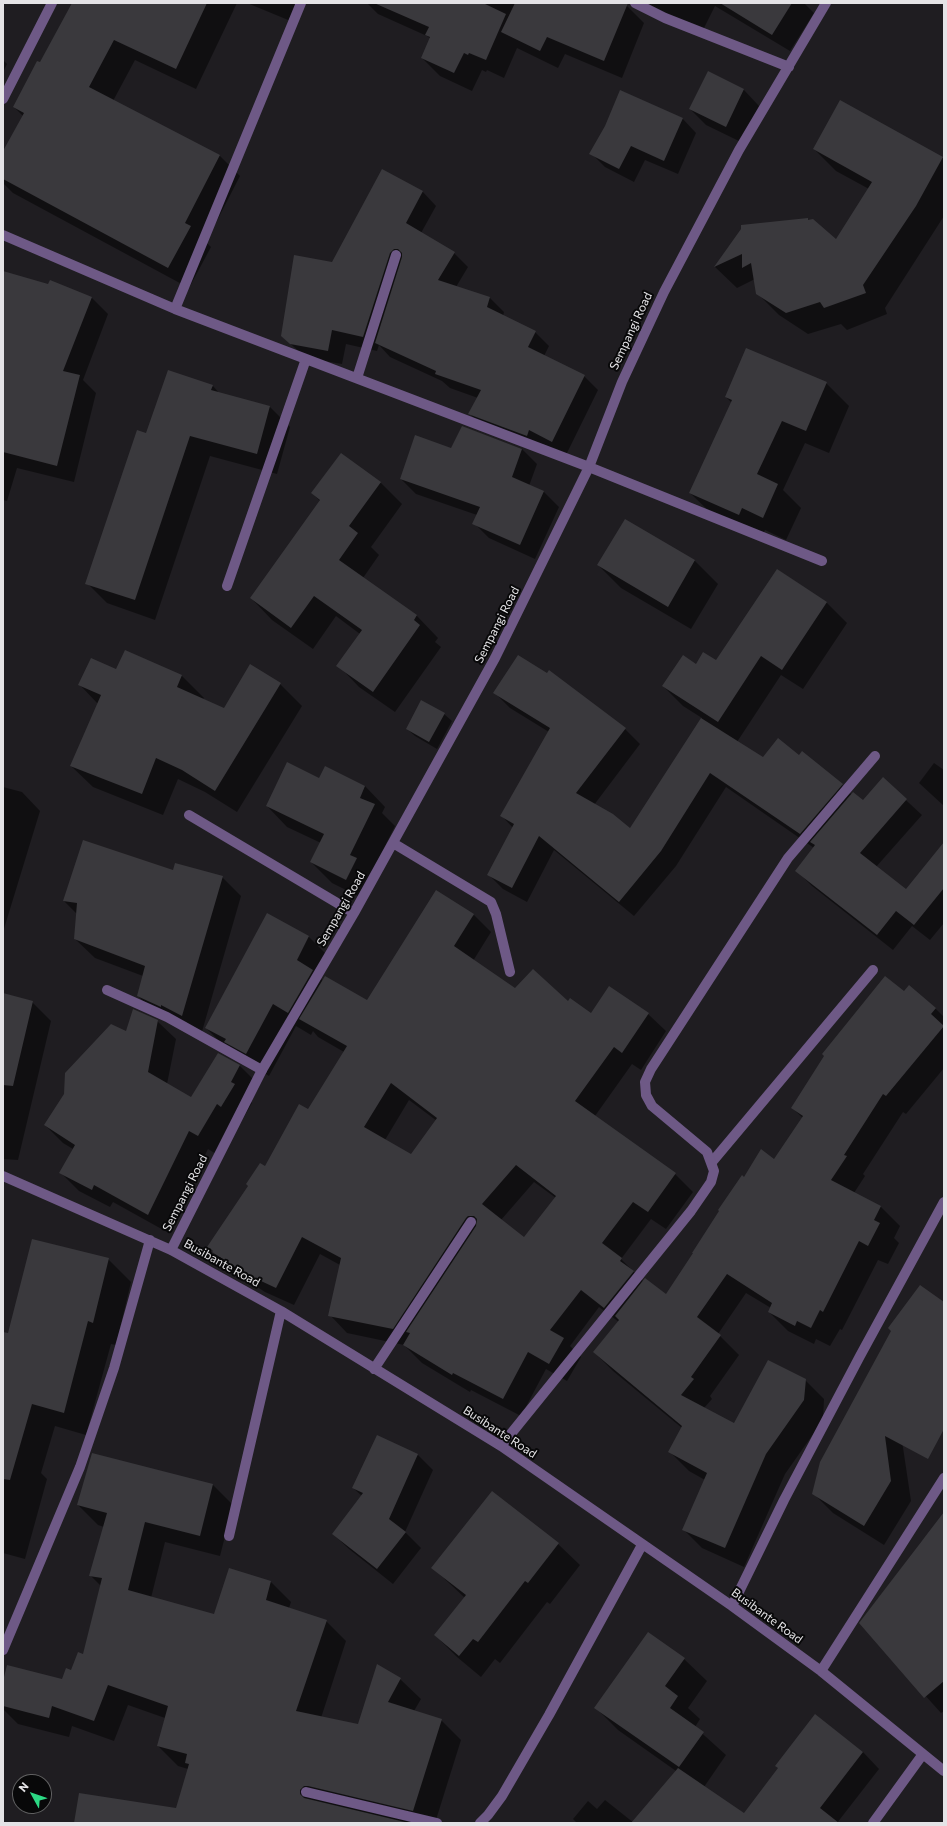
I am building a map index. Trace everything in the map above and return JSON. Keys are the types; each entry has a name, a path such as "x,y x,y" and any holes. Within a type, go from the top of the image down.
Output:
{"street":[{"path":"3,99 52,3"},
{"path":"175,309 301,3"},
{"path":"636,3 665,18 789,67"},
{"name":"Sempangi Road","path":"171,1250 262,1070 394,843 495,658 589,467 622,382 664,292 739,150 826,3"},
{"path":"3,235 175,309 589,467 822,561"},
{"path":"357,378 396,255"},
{"path":"227,586 306,359"},
{"path":"501,1446 691,1211 712,1182 714,1171 712,1162 707,1152 652,1106 646,1095 645,1082 651,1069 788,858 875,756"},
{"path":"188,815 354,913"},
{"path":"394,843 491,902 496,914 510,972"},
{"path":"712,1162 873,970"},
{"path":"107,990 167,1017 262,1070"},
{"name":"Busibante Road","path":"3,1176 171,1250 281,1311 501,1446 732,1606 821,1671 944,1771"},
{"path":"732,1606 787,1494 944,1202"},
{"path":"374,1369 471,1222"},
{"path":"3,1650 80,1467 114,1368 150,1240"},
{"path":"229,1536 281,1311"},
{"path":"821,1671 944,1478"},
{"path":"480,1823 488,1815 506,1789 642,1545"},
{"path":"873,1823 923,1754"},
{"path":"306,1792 437,1823"}],"building":[{"path":"72,3 207,3 176,69 114,40 89,87 220,155 185,223 191,226 168,268 3,179 3,151 24,113 13,107 37,61 40,62"},
{"path":"374,3 483,3 506,14 486,60 469,53 468,55 464,53 454,73 421,58 430,37 425,35 429,27"},
{"path":"515,3 628,3 604,61 547,37 540,51 501,32"},
{"path":"720,3 792,3 772,35"},
{"path":"708,71 744,89 726,127 689,109"},
{"path":"620,90 683,118 664,161 631,146 619,169 589,154 605,126"},
{"path":"840,100 943,157 916,206 863,285 866,293 824,308 820,302 786,313 756,294 751,263 742,268 742,254 714,267 741,229 741,225 808,218 808,220 813,219 836,239 872,182 813,149"},
{"path":"382,169 423,191 406,223 455,252 438,280 490,297 487,307 536,331 528,347 585,375 552,442 529,430 527,436 468,414 481,390 435,374 436,371 375,343 402,257 402,253 398,249 394,249 390,253 363,337 332,330 328,351 290,344 281,336 294,255 332,262"},
{"path":"3,271 48,284 50,280 92,297 63,371 80,375 57,466 3,452"},
{"path":"746,348 827,382 806,431 782,421 757,474 778,484 763,518 742,508 739,515 689,493 732,400 725,397"},
{"path":"168,370 213,385 211,390 270,406 257,454 190,436 135,600 85,584 137,430 146,433"},
{"path":"462,426 522,449 512,477 544,491 520,545 472,524 480,507 400,479 415,435 451,448"},
{"path":"341,453 381,482 349,526 358,533 339,560 417,615 414,620 420,625 373,692 336,666 362,630 314,596 291,628 250,598 320,500 311,493"},
{"path":"625,519 695,560 668,607 597,565"},
{"path":"777,569 827,602 782,670 761,656 718,722 662,686 683,655 696,664 703,652 716,660"},
{"path":"125,650 182,675 177,687 224,708 250,664 281,683 215,791 182,770 156,758 142,794 70,766 101,695 78,685 91,658 116,669"},
{"path":"518,655 547,673 549,670 626,728 576,793 613,814 630,828 701,718 763,757 778,738 799,755 802,751 843,784 800,834 710,773 661,851 619,902 539,836 512,888 487,875 514,824 500,816 550,728 493,693"},
{"path":"421,700 445,713 429,742 406,729"},
{"path":"287,762 319,778 325,766 365,786 360,798 375,804 350,855 357,858 346,880 310,862 324,834 266,806"},
{"path":"883,777 907,799 860,853 906,889 944,842 944,888 914,925 896,911 877,935 795,871 815,845 810,842 853,792 863,800"},
{"path":"83,840 173,870 175,863 223,876 182,1016 161,1005 161,1007 137,996 145,966 74,939 77,903 63,901"},
{"path":"436,890 474,914 454,946 515,988 533,969 568,1001 570,998 591,1013 609,986 649,1013 622,1053 614,1047 575,1101 676,1173 648,1212 633,1202 602,1243 622,1258 620,1261 634,1271 604,1308 581,1290 550,1330 564,1338 549,1364 528,1352 503,1399 453,1373 452,1375 403,1345 410,1333 406,1332 476,1226 477,1219 474,1216 468,1216 466,1218 393,1329 328,1316 341,1258 302,1237 276,1288 246,1274 212,1252 213,1251 207,1247 248,1186 246,1184 260,1163 265,1166 299,1104 308,1109 347,1046 299,1019 325,976 367,1000","holes":["391,1083 437,1118 411,1154 364,1127","516,1165 556,1196 524,1237 482,1204"]},
{"path":"267,913 309,936 297,960 313,970 288,1013 273,1004 246,1054 224,1042 226,1039 205,1028"},
{"path":"885,976 904,991 909,985 936,1008 931,1014 944,1026 886,1096 883,1094 844,1155 847,1156 831,1180 881,1206 874,1220 880,1223 868,1246 859,1241 823,1312 820,1310 811,1328 797,1321 795,1326 768,1312 772,1303 727,1274 697,1317 721,1335 691,1377 694,1379 681,1395 734,1423 768,1360 806,1379 804,1400 766,1454 725,1548 682,1530 707,1473 668,1452 682,1426 593,1352 619,1320 615,1316 645,1278 666,1294 719,1211 718,1210 742,1175 744,1177 761,1149 774,1159 803,1116 791,1108 824,1056 822,1054"},
{"path":"3,993 33,1001 13,1086 3,1085"},
{"path":"133,1009 158,1020 148,1072 191,1097 218,1053 240,1065 231,1082 235,1084 221,1107 217,1104 198,1136 189,1131 148,1215 94,1185 92,1190 59,1173 75,1145 44,1125 64,1094 65,1073 111,1024 126,1031"},
{"path":"32,1239 109,1258 93,1323 88,1321 64,1413 32,1404 10,1480 3,1479 3,1332 8,1333"},
{"path":"920,1285 944,1302 944,1429 928,1459 885,1436 891,1481 864,1526 812,1494 820,1462 891,1331 888,1328"},
{"path":"377,1435 418,1454 389,1519 406,1532 377,1569 332,1534 363,1493 352,1488"},
{"path":"92,1453 213,1484 200,1536 145,1522 128,1590 214,1614 229,1568 271,1581 266,1600 327,1620 296,1711 358,1724 377,1664 401,1678 388,1702 442,1719 413,1811 308,1786 304,1786 300,1790 300,1794 304,1798 409,1823 74,1823 79,1793 176,1808 189,1764 185,1763 187,1754 157,1746 168,1706 108,1685 94,1721 52,1706 49,1718 3,1706 3,1681 7,1665 62,1679 66,1668 71,1670 78,1652 83,1654 102,1578 89,1576 107,1513 77,1505"},
{"path":"492,1491 559,1543 528,1583 525,1581 478,1642 473,1639 459,1656 434,1635 466,1595 431,1568"},
{"path":"944,1512 944,1681 924,1698 859,1623"},
{"path":"648,1632 685,1658 665,1686 678,1696 670,1708 704,1732 679,1767 594,1708"},
{"path":"815,1714 863,1752 820,1808 839,1823 631,1823 678,1768 744,1813 778,1768 775,1766"}]}
